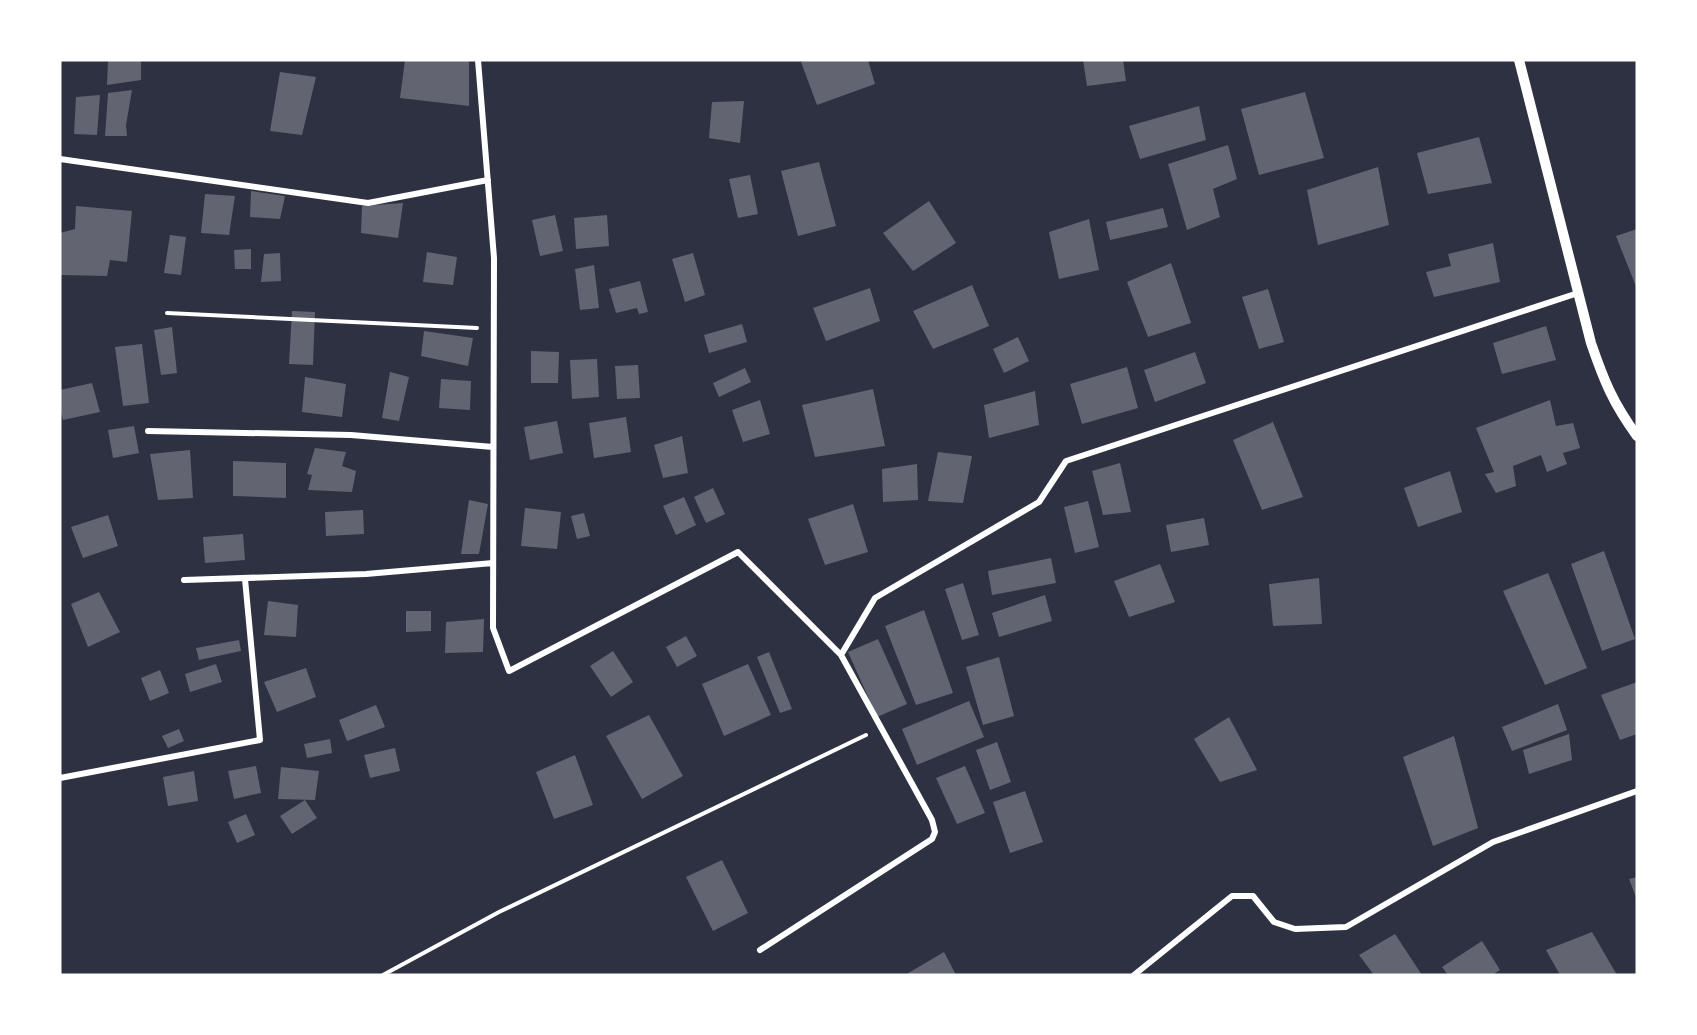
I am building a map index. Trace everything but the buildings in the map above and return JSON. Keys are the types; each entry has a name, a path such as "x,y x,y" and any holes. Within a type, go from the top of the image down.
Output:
{"street":[{"path":"478,60 494,258 493,628 509,671 738,552 841,655 932,820 935,832 932,839 760,950"},
{"path":"1519,60 1578,293 1603,378 1616,406 1637,436"},
{"path":"60,159 368,203 488,180"},
{"path":"841,655 875,598 1039,502 1066,462 1578,293"},
{"path":"148,431 351,435 493,447"},
{"path":"184,580 366,574 493,562"},
{"path":"60,778 260,740 244,579"},
{"path":"1134,975 1232,896 1253,896 1274,922 1295,929 1346,927 1493,842 1637,791"}],"path":[{"path":"167,313 493,329"},
{"path":"383,975 498,912 881,728"}]}
